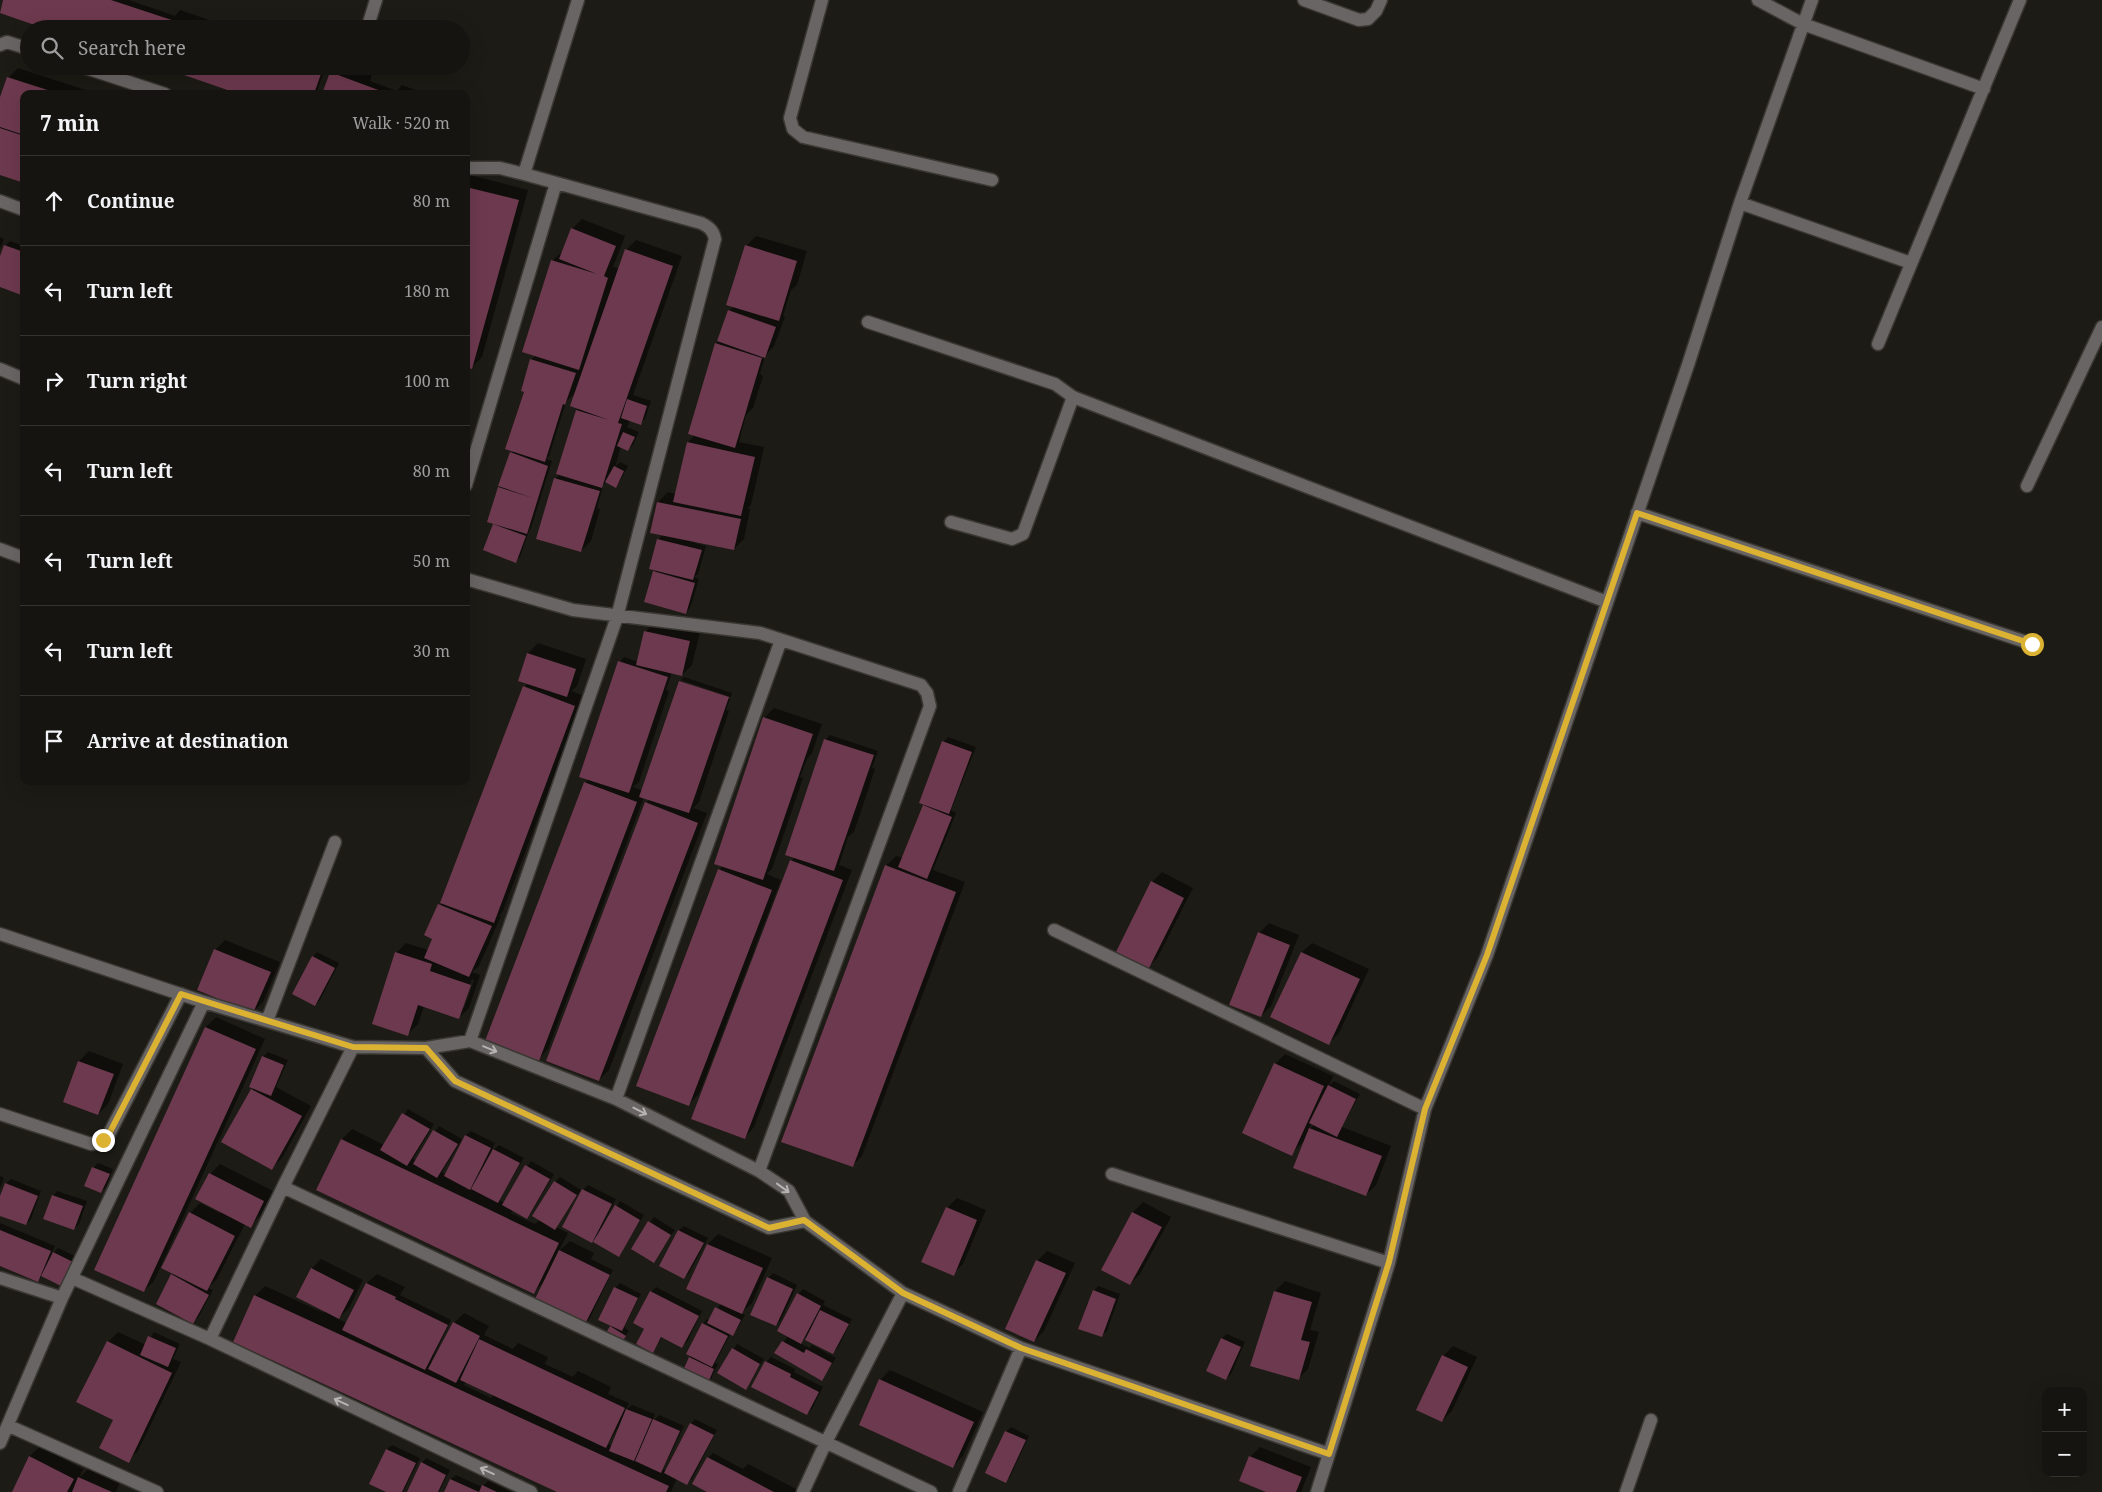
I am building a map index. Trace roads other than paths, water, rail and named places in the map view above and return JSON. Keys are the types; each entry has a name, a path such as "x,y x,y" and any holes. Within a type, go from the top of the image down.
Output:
{"street":[{"path":"370,20 376,0"},
{"path":"524,174 578,0"},
{"path":"822,0 790,118 793,129 803,137 992,180"},
{"path":"1304,0 1359,20 1368,19 1376,11 1381,0"},
{"path":"1758,0 1803,24 1984,89"},
{"path":"1317,1492 1389,1262 1425,1109 1487,955 1688,365 1740,203 1812,0"},
{"path":"1878,344 2020,0"},
{"path":"0,45 7,42 20,46"},
{"path":"107,75 153,90"},
{"path":"470,168 500,168 701,223 710,228 714,233 715,239 617,616 470,1041"},
{"path":"470,472 556,183"},
{"path":"0,201 20,208"},
{"path":"1740,203 1911,264"},
{"path":"868,322 1055,384 1073,397 1606,602"},
{"path":"2027,486 2102,327"},
{"path":"0,369 20,377"},
{"path":"951,522 1012,539 1023,534 1073,397"},
{"path":"1637,513 2032,644"},
{"path":"0,549 20,556"},
{"path":"470,580 573,610 760,633 921,685 927,694 930,706 759,1171"},
{"path":"616,1099 781,640"},
{"path":"266,1020 335,842"},
{"path":"1054,930 1425,1109"},
{"path":"0,934 204,1002 353,1047 426,1048 470,1041 616,1099 759,1171 789,1191 804,1220 903,1293 1021,1348 1329,1454"},
{"path":"0,1114 91,1144 99,1143 109,1134 181,994"},
{"path":"0,1443 9,1426 62,1298 204,1002"},
{"path":"210,1339 353,1047"},
{"path":"426,1048 455,1081 769,1228 804,1220"},
{"path":"1112,1174 1389,1262"},
{"path":"283,1187 931,1492"},
{"path":"0,1278 62,1298"},
{"path":"72,1278 210,1339 531,1492"},
{"path":"804,1492 826,1442 903,1293"},
{"path":"959,1492 1021,1348"},
{"path":"1626,1492 1651,1420"},
{"path":"9,1426 157,1492"}]}
